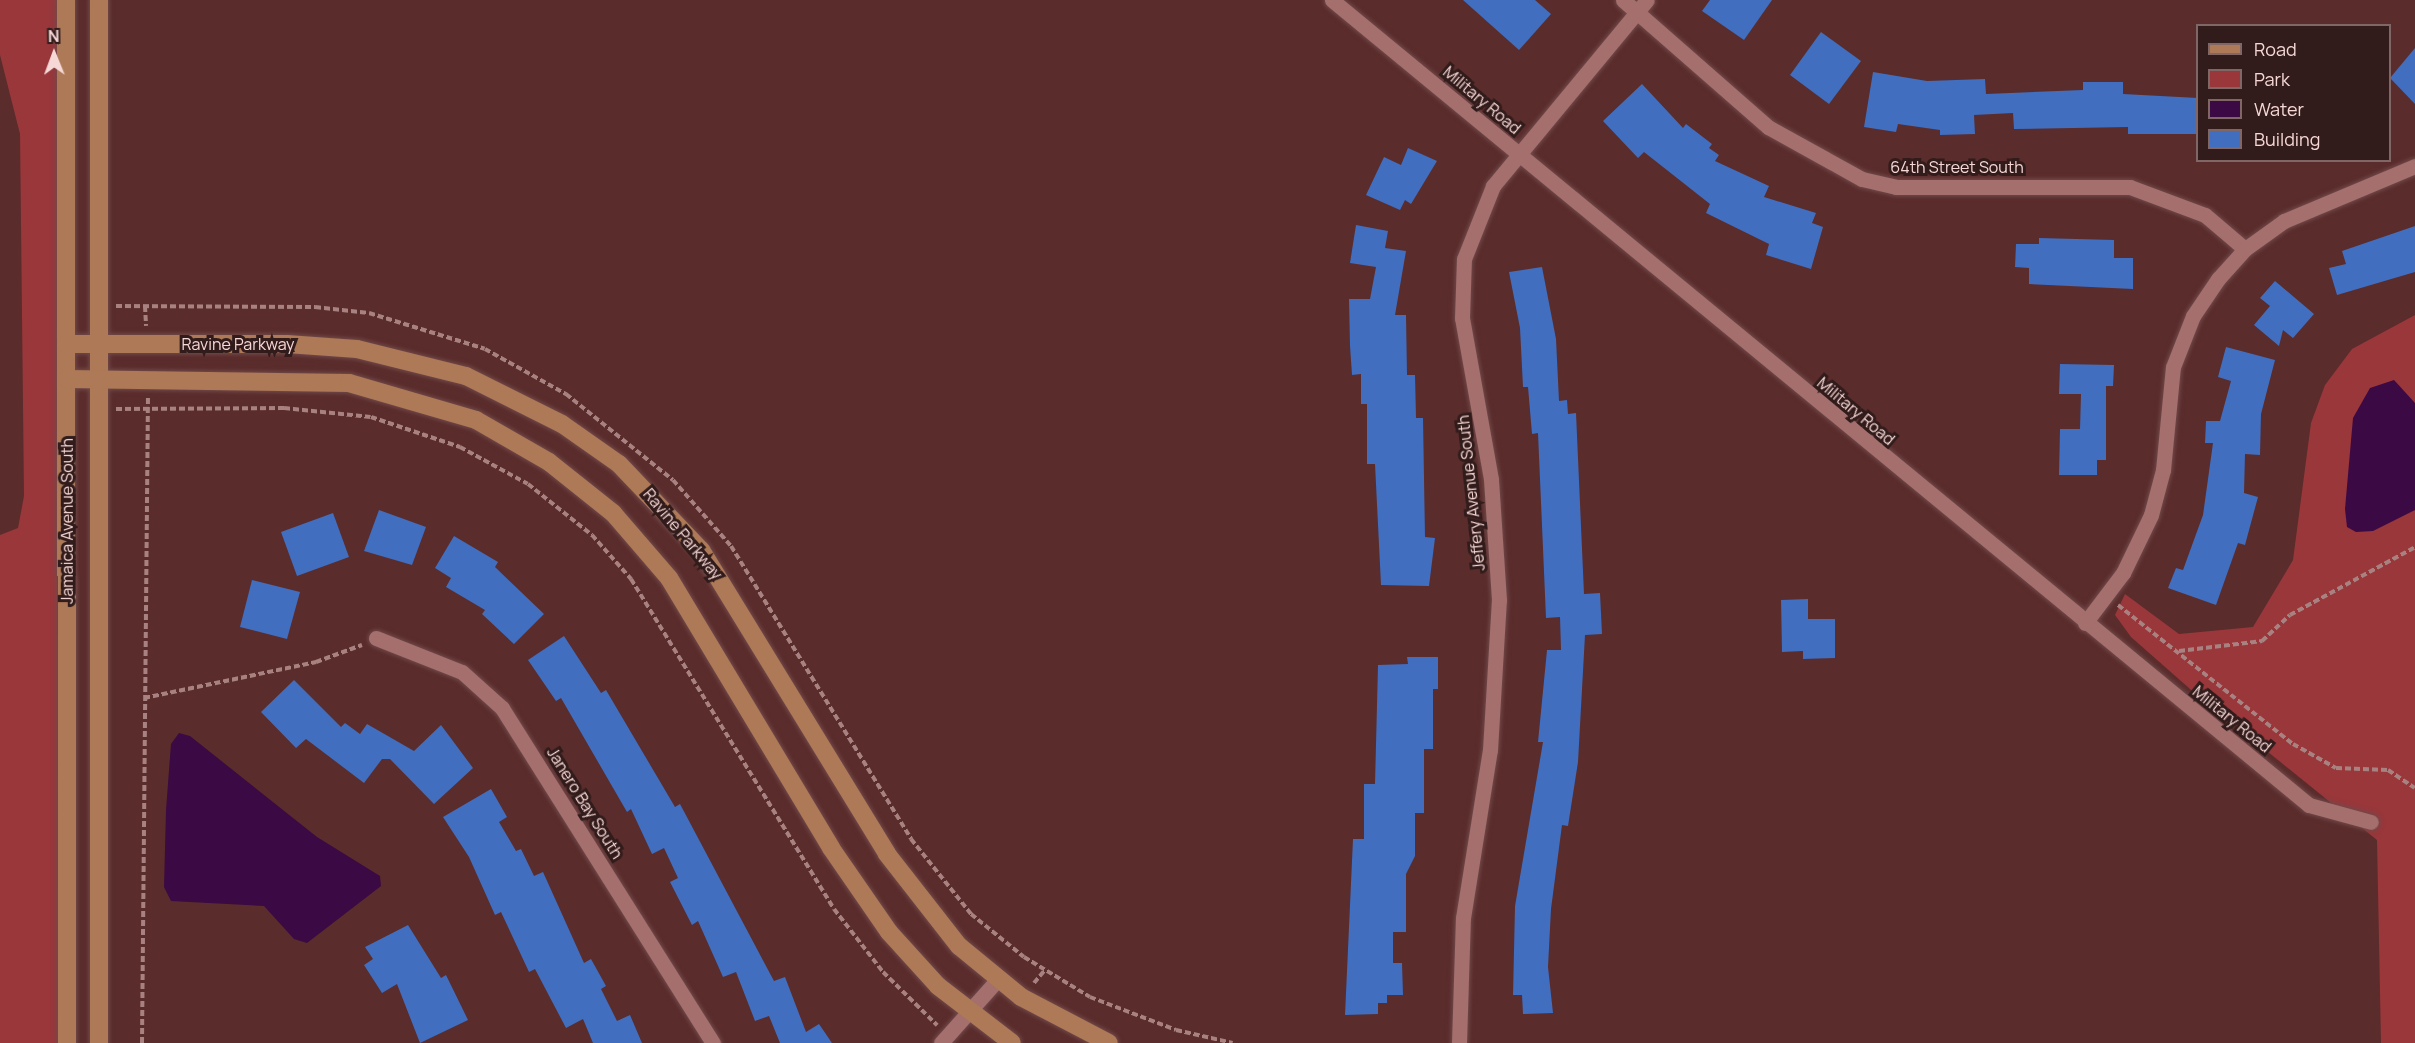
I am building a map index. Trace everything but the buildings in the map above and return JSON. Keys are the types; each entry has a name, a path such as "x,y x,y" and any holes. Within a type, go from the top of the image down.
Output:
{"street":[{"name":"Jamaica Avenue South","path":"66,0 67,1043"},
{"name":"Jamaica Avenue South","path":"99,0 99,1043"},
{"name":"Military Road","path":"1332,0 2085,623 2309,805 2372,822"},
{"name":"64th Street South","path":"1623,0 1641,6 1768,127 1862,179 1896,187 2130,187 2205,215 2245,249"},
{"name":"Jeffery Avenue South","path":"1459,1043 1463,918 1490,750 1499,600 1491,479 1462,318 1462,281 1470,233 1517,152 1641,6"},
{"path":"2085,623 2106,596 2139,545 2155,505 2173,367 2184,335 2205,296 2245,249 2303,211 2415,166"},
{"name":"Ravine Parkway","path":"66,344 287,344 396,356 498,390 595,447 650,492 701,550 901,874 959,946 998,979 1041,1010 1109,1043"},
{"name":"Ravine Parkway","path":"66,379 349,382 466,417 549,462 645,547 693,616 864,900 914,961 969,1012 1012,1043"},
{"name":"Janero Bay South","path":"376,638 462,672 502,708 713,1043"},
{"path":"941,1043 998,979"}],"path":[{"path":"142,1043 148,408"},
{"path":"100,409 284,408 371,417 482,457 573,518 650,605 846,927 926,1015"},
{"path":"2179,652 2262,641 2290,615 2415,547"},
{"path":"2106,596 2313,757 2336,768 2388,770 2415,788"},
{"path":"144,698 316,662 376,638"},
{"path":"1044,971 1113,1008 1233,1043"}],"green space":[{"path":"0,0 57,0 58,1043 0,1043 0,535 18,528 24,496 20,134 0,55"},
{"path":"2415,315 2415,1043 2381,1043 2377,840 2190,689 2131,637 2115,615 2125,594 2179,634 2253,627 2293,560 2311,423 2325,385 2352,349"}],"water":[{"path":"2394,380 2415,403 2415,510 2373,531 2356,532 2347,527 2345,509 2353,418 2370,388"},
{"path":"179,733 190,736 317,837 380,876 381,886 307,943 294,939 264,906 171,901 164,887 166,810 171,744"}]}
